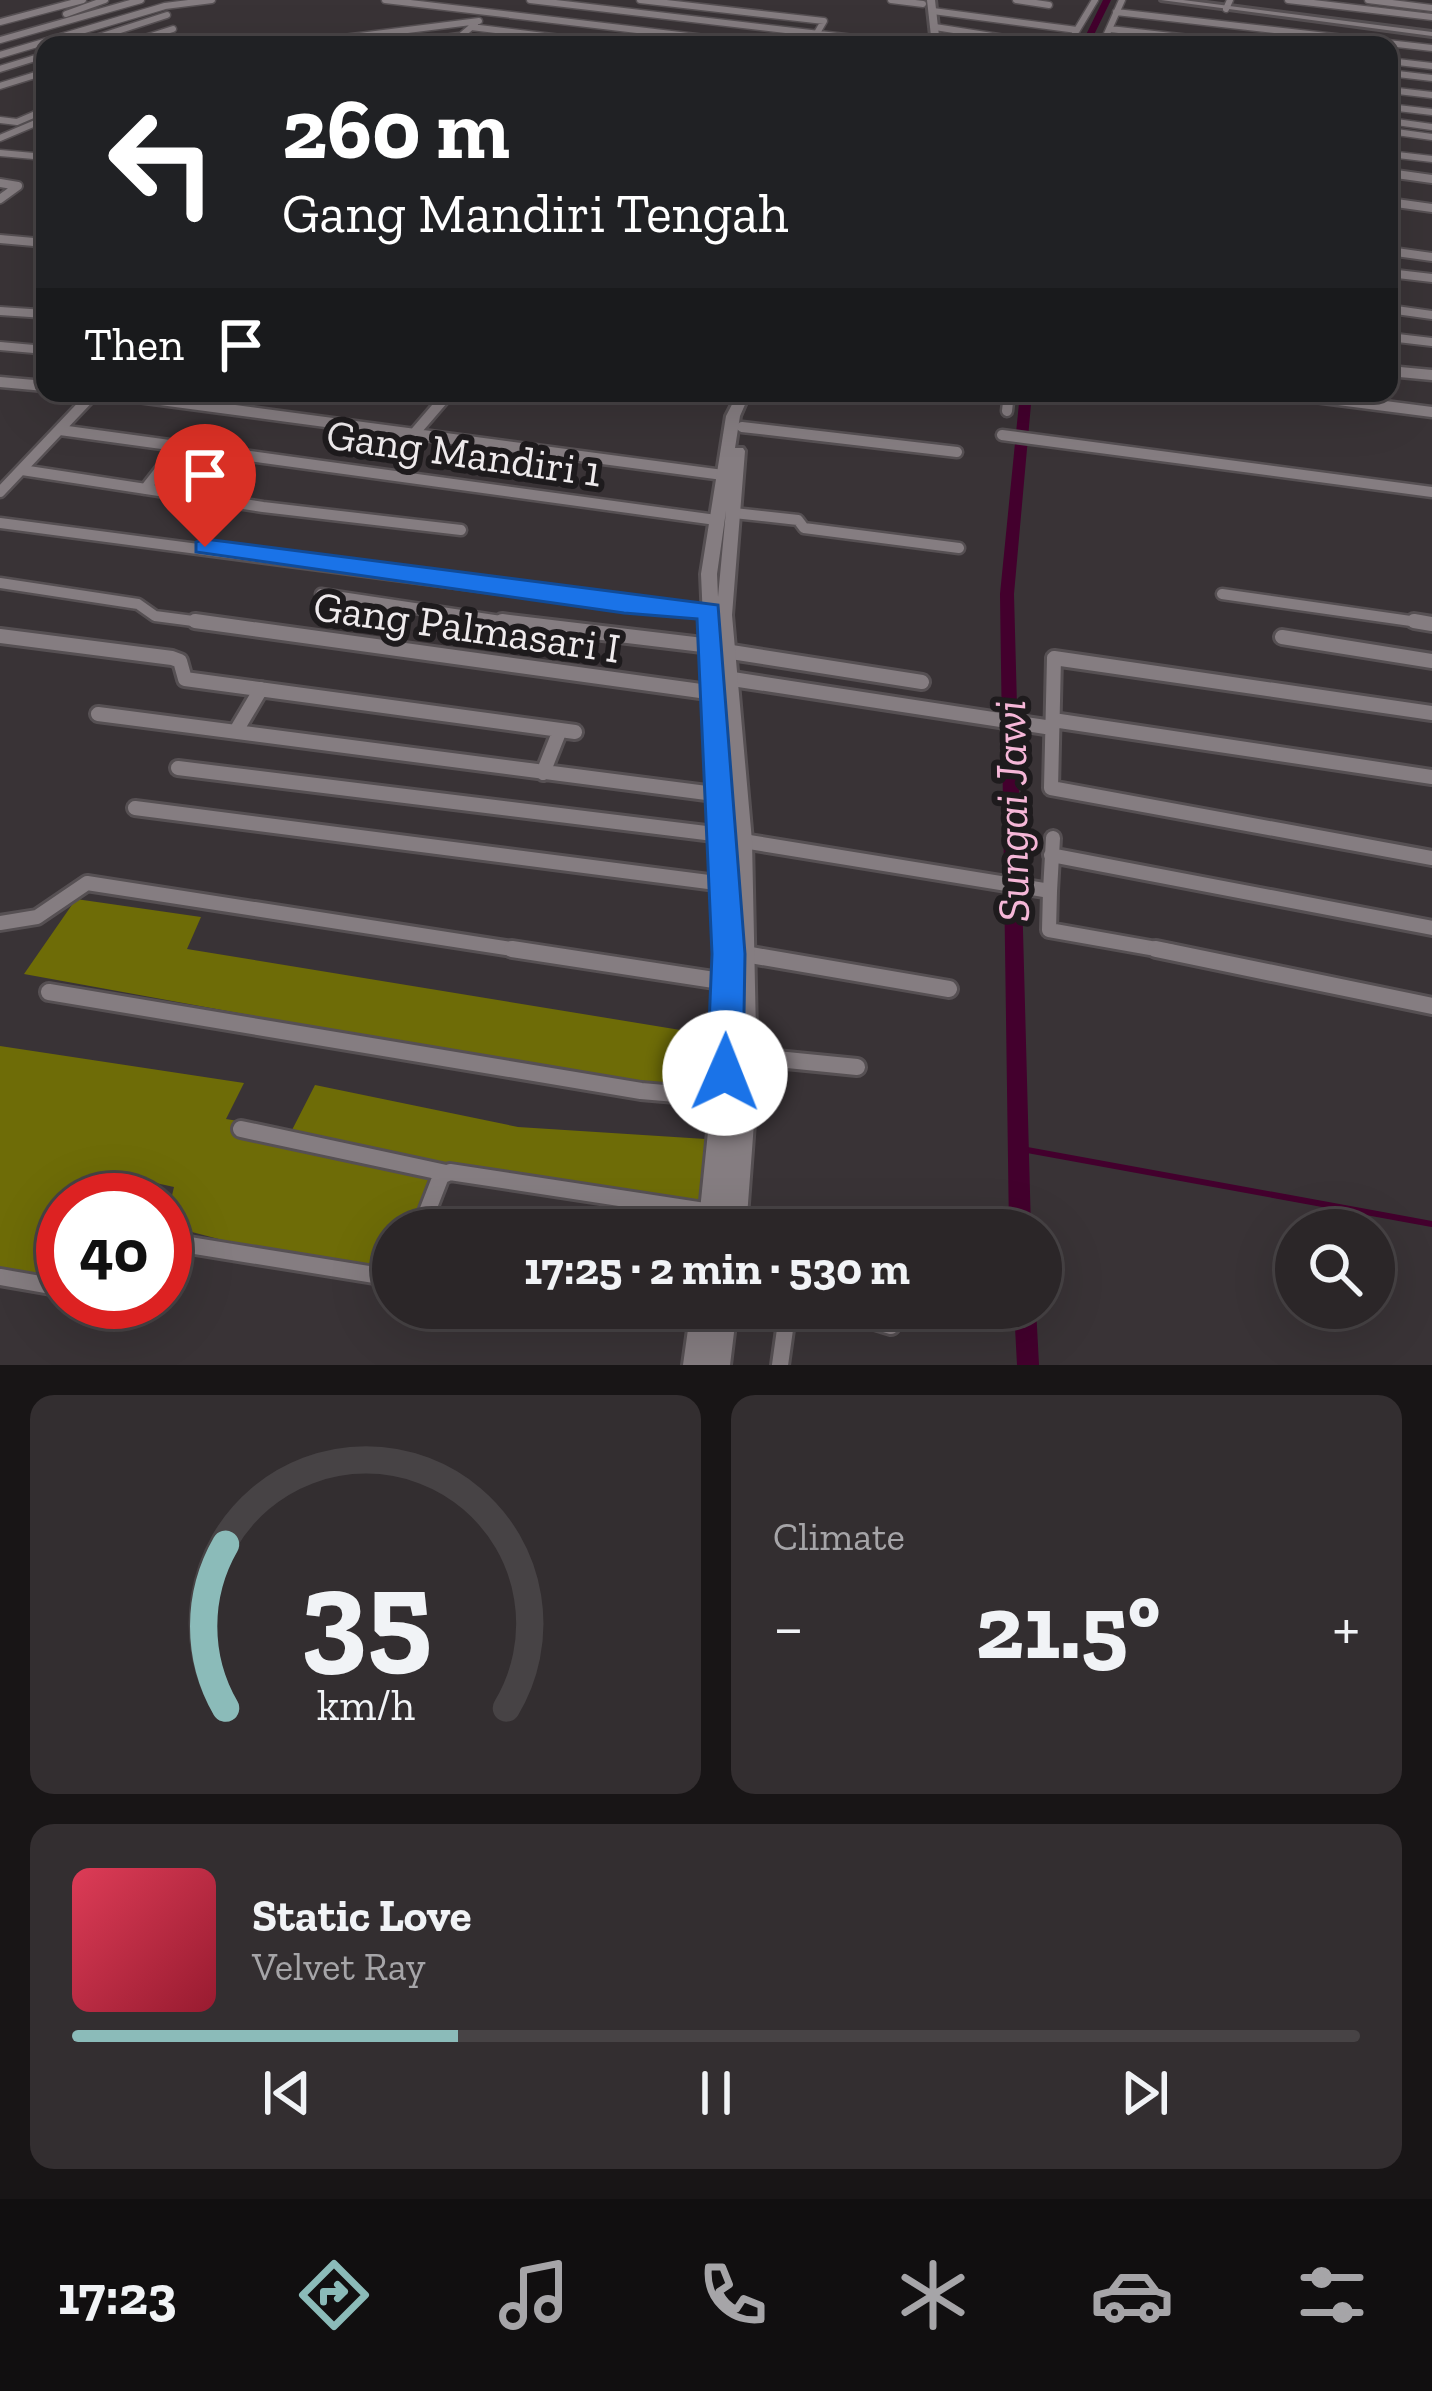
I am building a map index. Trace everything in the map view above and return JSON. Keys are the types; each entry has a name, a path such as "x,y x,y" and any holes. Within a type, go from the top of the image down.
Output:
{"street":[{"path":"0,22 83,0"},
{"path":"0,37 105,0"},
{"path":"0,37 141,0"},
{"path":"65,36 165,7 212,0"},
{"path":"385,0 687,36"},
{"path":"530,0 841,36"},
{"path":"640,0 825,22 817,33"},
{"path":"891,0 1077,30"},
{"path":"1016,0 1049,5"},
{"path":"1073,36 1095,0"},
{"path":"1106,36 1122,0"},
{"path":"1165,0 1228,4 1432,34"},
{"path":"1288,0 1432,12"},
{"path":"1368,0 1432,12"},
{"path":"460,36 506,3"},
{"path":"928,4 934,36"},
{"path":"928,4 931,36"},
{"path":"165,7 177,36"},
{"path":"96,36 165,7"},
{"path":"993,20 999,10"},
{"path":"1116,12 1327,36"},
{"path":"360,36 479,21"},
{"path":"935,27 992,36"},
{"path":"470,28 540,36"},
{"path":"151,36 173,29"},
{"path":"1110,29 1172,36"},
{"path":"1398,44 1432,48"},
{"path":"0,55 36,45"},
{"path":"0,69 36,58"},
{"path":"1398,62 1432,65"},
{"path":"1398,74 1432,78"},
{"path":"0,86 36,75"},
{"path":"1398,91 1432,95"},
{"path":"1398,108 1432,112"},
{"path":"0,120 36,117"},
{"path":"0,137 36,119"},
{"path":"1398,122 1432,127"},
{"path":"1398,132 1432,137"},
{"path":"0,153 36,156"},
{"path":"1398,155 1432,159"},
{"path":"1398,174 1432,179"},
{"path":"0,183 18,186 0,199"},
{"path":"1398,203 1432,208"},
{"path":"0,239 36,242"},
{"path":"1398,252 1432,257"},
{"path":"1398,273 1432,278"},
{"path":"0,310 36,313"},
{"path":"1398,311 1432,315"},
{"path":"1398,338 1432,342"},
{"path":"0,346 36,349"},
{"path":"1398,371 1432,375"},
{"path":"0,382 36,385"},
{"path":"0,492 86,402"},
{"path":"172,402 726,484"},
{"path":"412,436 441,402"},
{"path":"725,1209 746,1056 743,842 728,785 718,648 726,484 734,416 740,402"},
{"path":"726,484 751,402"},
{"path":"1007,411 1008,402"},
{"path":"1354,402 1432,412"},
{"path":"742,428 957,452"},
{"name":"Gang Mandiri 1","path":"60,430 725,516 798,520 804,528 959,548"},
{"path":"1008,435 1432,491"},
{"path":"145,489 178,447"},
{"path":"22,470 461,530"},
{"path":"718,648 709,611 725,516"},
{"path":"0,524 624,605 709,611"},
{"name":"Gang Palmasari I","path":"0,584 138,604 155,616 1052,724 1432,777"},
{"path":"321,594 718,648 922,682"},
{"path":"1222,594 1432,623"},
{"path":"0,636 172,658 180,661 185,679 567,731 543,773"},
{"path":"1282,637 1432,662"},
{"path":"1432,713 1057,656 1051,788 1432,858"},
{"path":"236,731 262,689"},
{"path":"98,714 543,773 728,785"},
{"path":"178,768 722,836"},
{"path":"723,1209 727,982 722,836 728,785"},
{"path":"135,808 724,884"},
{"path":"1053,838 1049,930 1232,962 1432,1006"},
{"path":"743,842 1050,891"},
{"path":"1051,855 1432,928"},
{"path":"0,923 17,926 39,919 64,895 88,884 727,982"},
{"path":"745,954 949,989"},
{"path":"50,992 641,1090 723,1098"},
{"path":"746,1056 857,1067"},
{"path":"241,1129 446,1173 650,1209"},
{"path":"430,1209 446,1173"},
{"path":"192,1245 372,1275"},
{"path":"0,1277 36,1283"},
{"path":"696,1365 700,1329"},
{"path":"717,1365 722,1329"},
{"path":"780,1365 785,1329"}],"shaded area":[{"path":"76,899 201,917 187,949 723,1037 720,1101 24,974"},
{"path":"0,1046 244,1083 226,1119 292,1130 315,1085 518,1127 737,1141 731,1209 705,1209 441,1168 422,1209 372,1209 372,1269 318,1265 192,1232 192,1173 36,1173 36,1278 0,1272"}],"waterway":[{"name":"Sungai Jawi","path":"1089,36 1107,0"},
{"name":"Sungai Jawi","path":"1020,1209 1007,594 1025,402"},
{"path":"1016,1148 1432,1224"},
{"name":"Sungai Jawi","path":"1026,1329 1028,1365"}],"route":[{"path":"205,547 624,605 709,611 722,780 728,954 725,1073"}]}
